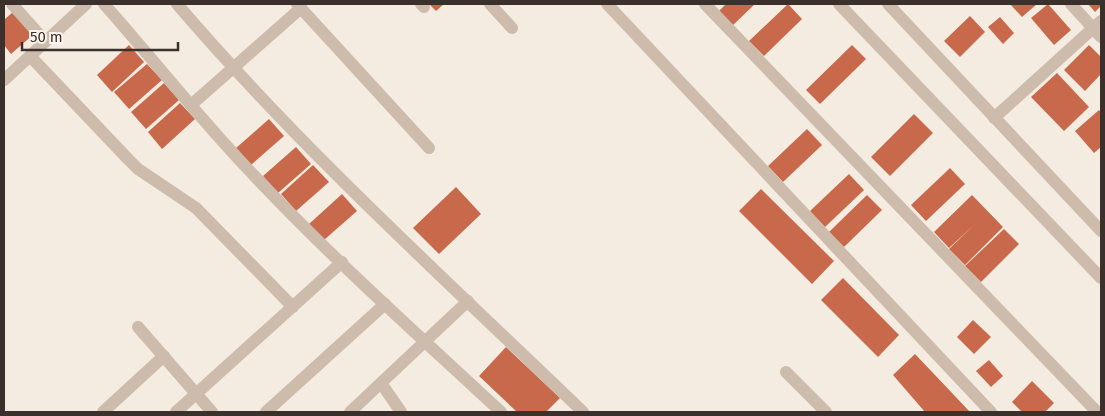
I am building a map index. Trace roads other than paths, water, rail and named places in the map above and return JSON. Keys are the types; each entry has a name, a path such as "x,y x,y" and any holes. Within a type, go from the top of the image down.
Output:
{"street":[{"path":"12,4 45,41"},
{"path":"4,80 86,4"},
{"path":"104,4 248,169 385,304 501,412"},
{"path":"177,4 234,67 359,198 583,412"},
{"path":"490,4 512,28"},
{"path":"607,4 991,412"},
{"path":"705,4 1097,412"},
{"path":"839,4 1101,278"},
{"path":"888,4 1101,231"},
{"path":"994,118 1099,29 1071,4"},
{"path":"191,105 299,6 429,148"},
{"path":"30,56 128,159 196,208 293,307"},
{"path":"176,412 342,262"},
{"path":"350,412 468,301"},
{"path":"266,412 385,304"},
{"path":"138,327 212,412"},
{"path":"103,412 164,356"},
{"path":"786,372 826,412"},
{"path":"381,383 401,412"}]}
